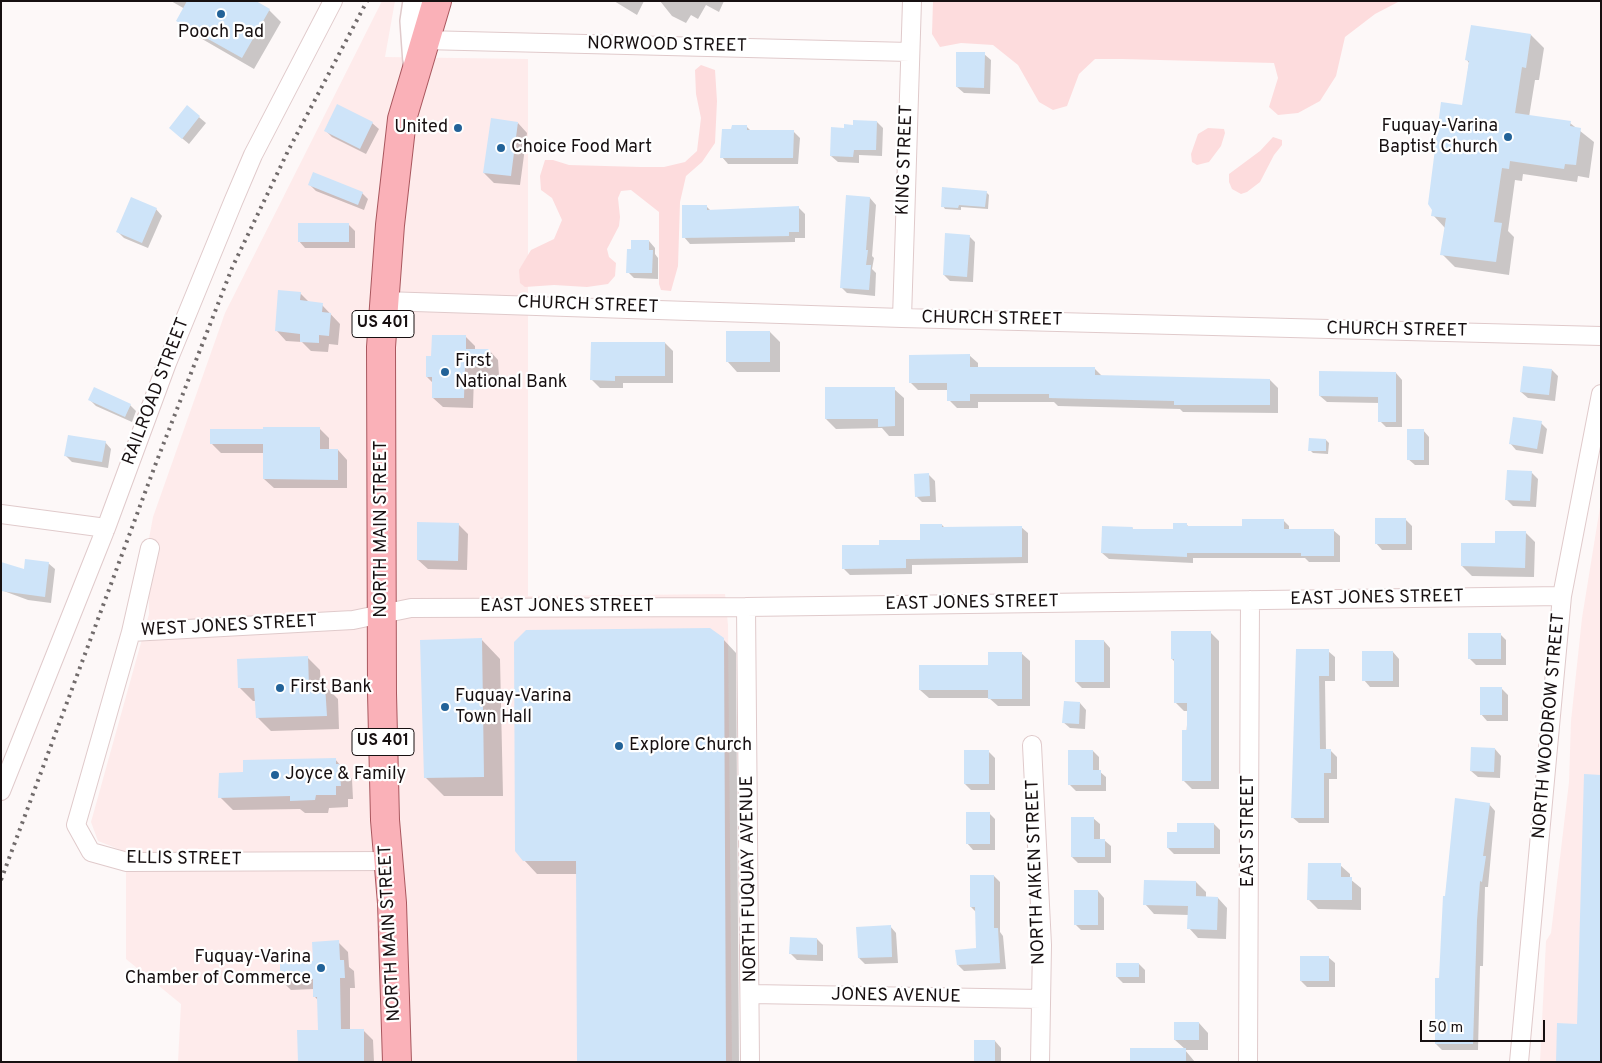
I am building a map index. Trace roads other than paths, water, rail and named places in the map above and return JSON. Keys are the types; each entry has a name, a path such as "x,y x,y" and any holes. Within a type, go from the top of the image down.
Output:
{"main road":[{"path":"416,1 413,21 416,65"},
{"name":"NORTH MAIN STREET","path":"397,1062 382,693 382,347 384,301 402,119 416,65 437,1"}],"street":[{"name":"RAILROAD STREET","path":"1,792 106,528 167,363 233,202 253,155 333,1"},
{"name":"KING STREET","path":"902,318 912,1"},
{"name":"NORWOOD STREET","path":"424,40 910,52"},
{"name":"CHURCH STREET","path":"384,301 902,318 1601,336"},
{"name":"NORTH WOODROW STREET","path":"1519,1062 1562,596 1601,394"},
{"path":"1,514 106,528"},
{"name":"WEST JONES STREET","path":"150,548 131,632 354,620 383,614"},
{"name":"EAST JONES STREET","path":"383,614 411,608 746,607 1562,596"},
{"name":"EAST STREET","path":"1248,1062 1250,600"},
{"name":"NORTH FUQUAY AVENUE","path":"746,607 751,994 750,1062"},
{"name":"ELLIS STREET","path":"131,632 76,825 92,852 127,862 388,861"},
{"name":"NORTH AIKEN STREET","path":"1032,746 1042,945 1040,1062"},
{"name":"JONES AVENUE","path":"751,994 1041,999"}],"railway":[{"path":"1,880 156,463 232,268 288,151 367,1"}],"place":[{"name":"Pooch Pad","path":"221,14"},
{"name":"United","path":"458,128"},
{"name":"Fuquay-Varina Baptist Church","path":"1508,137"},
{"name":"Choice Food Mart","path":"501,148"},
{"name":"First National Bank","path":"445,372"},
{"name":"First Bank","path":"280,688"},
{"name":"Fuquay-Varina Town Hall","path":"445,707"},
{"name":"Explore Church","path":"619,746"},
{"name":"Joyce & Family","path":"275,775"},
{"name":"Fuquay-Varina Chamber of Commerce","path":"321,968"}]}
